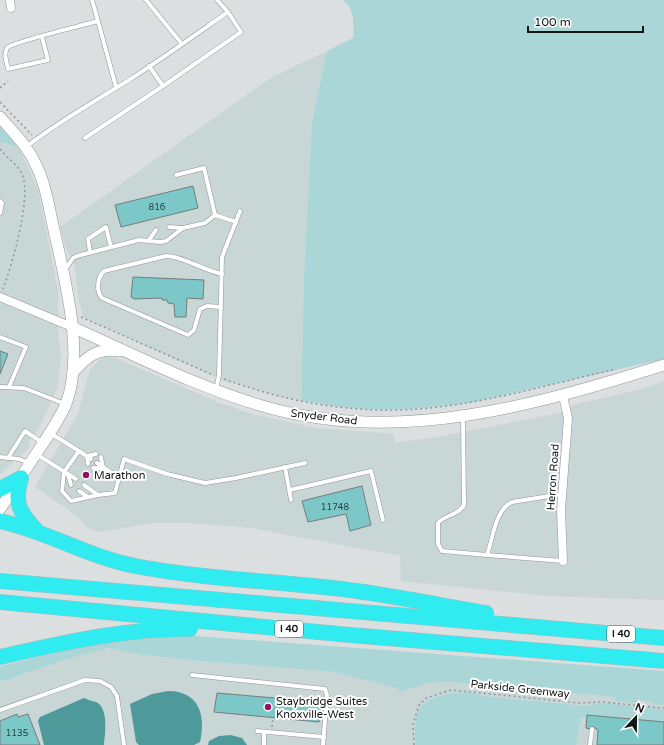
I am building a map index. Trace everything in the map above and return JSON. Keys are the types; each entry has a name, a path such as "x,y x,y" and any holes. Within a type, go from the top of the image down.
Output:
{"highway":[{"path":"0,489 21,478"},
{"path":"21,478 18,493 20,508 25,519 37,531"},
{"path":"0,521 37,531 113,561 177,574 369,593 577,630"},
{"name":"I 40","path":"0,581 664,638"},
{"name":"I 40","path":"0,602 303,631 664,661"},
{"path":"0,657 70,642 128,632 172,628 303,631"}],"street":[{"path":"0,117 26,147 37,166 47,196 72,326 73,372 66,404 50,432 0,509"},
{"name":"Snyder Road","path":"0,297 72,326 216,390 267,408 308,417 386,422 416,422 463,416 563,396 664,365"},
{"path":"73,372 88,356 95,352 111,350 131,353"},
{"name":"Herron Road","path":"563,396 568,418 562,494 563,561"}],"lane":[{"path":"92,0 116,87"},
{"path":"146,0 182,44"},
{"path":"85,138 241,32 228,12 217,0"},
{"path":"26,147 73,113 149,66 228,12"},
{"path":"42,37 48,60 8,69 5,55 7,47 42,37 98,21"},
{"path":"149,66 163,86"},
{"path":"176,175 204,168 215,215"},
{"path":"0,201 2,203 0,213"},
{"path":"216,390 218,378 222,257 240,211"},
{"path":"215,215 236,222"},
{"path":"169,227 183,228 206,223 215,215"},
{"path":"89,252 88,239 106,227 111,247"},
{"path":"63,273 73,258 89,252 139,240 160,242 166,241 183,228"},
{"path":"148,240 156,230"},
{"path":"221,307 207,306 200,309 194,330 188,335 102,298 99,295 98,282 100,275 104,271 166,256 176,258 212,273 222,274"},
{"path":"0,337 26,347 9,387"},
{"path":"0,387 24,388 66,404"},
{"path":"463,416 464,505 460,510 443,518 438,523 439,547 446,552 563,561"},
{"path":"8,458 25,431 43,443"},
{"path":"50,432 89,458"},
{"path":"79,451 64,472 62,491 71,501 115,493 124,458 167,474 205,483 305,463"},
{"path":"89,458 96,454"},
{"path":"0,457 33,459 64,472 76,479"},
{"path":"88,464 89,458"},
{"path":"101,458 103,468"},
{"path":"97,463 119,478"},
{"path":"285,467 291,500"},
{"path":"93,468 103,468"},
{"path":"290,490 371,471 383,520"},
{"path":"68,474 71,485"},
{"path":"84,485 98,495"},
{"path":"79,491 88,497"},
{"path":"488,555 497,522 503,508 512,502 562,494"},
{"path":"192,675 326,689 327,695 323,745"},
{"path":"0,710 85,680 100,681 111,688 116,696 124,745"},
{"path":"590,745 592,729"},
{"path":"257,731 324,737"},
{"path":"264,732 264,745"}],"path":[{"path":"0,88 8,81"},
{"path":"0,102 27,128 36,139"},
{"path":"0,149 20,171 26,192 18,233 3,289"},
{"path":"83,317 87,321 218,378 289,399 375,410 398,410 473,402 618,369"},
{"name":"Parkside Greenway","path":"414,745 413,724 419,705 426,698 451,690 579,703 602,702 664,708"}],"shaded area":[{"path":"343,0 664,0 664,359 474,402 444,406 383,410 340,407 301,401 304,278 312,122 327,51 353,38 352,12"},
{"path":"327,51 312,122 304,278 301,401 274,395 232,382 231,384 84,318 79,301 74,263 66,248 60,227 272,77"},
{"path":"0,122 19,147 0,142"},
{"path":"0,142 19,147 38,189 58,291 58,331 61,359 57,389 40,426 29,443 29,448 0,474"},
{"path":"104,356 118,359 217,402 256,415 316,428 394,434 395,443 442,436 559,413 577,404 641,389 664,381 664,600 546,596 401,581 400,556 250,528 188,523 152,523 99,532 88,528 77,516 35,487 78,414 90,369"},
{"path":"169,634 664,671 664,704 657,705 644,700 634,703 616,701 616,697 448,682 428,683 400,692 397,688 334,672 200,661 135,654 109,648 64,660 0,682 0,666 116,639"},
{"path":"109,648 135,654 200,661 334,672 397,688 400,692 428,683 448,682 664,701 664,745 0,745 0,682 64,660"},
{"path":"168,691 179,692 187,695 198,706 202,723 200,742 194,745 139,745 136,742 130,704 152,694"},
{"path":"468,692 488,697 585,706 603,703 664,709 664,722 587,715 586,718 581,718 576,745 416,745 415,721 420,708 425,703 439,696"},
{"path":"84,698 96,702 103,710 105,715 104,745 44,745 38,721 40,717"},
{"path":"231,735 242,738 247,745 208,745 209,741 219,736"}],"building":[{"path":"193,186 198,208 121,227 115,205"},
{"path":"133,277 204,280 203,299 187,298 186,317 175,317 174,304 168,303 167,300 162,300 162,298 134,299 131,297"},
{"path":"0,351 8,354 0,374"},
{"path":"362,486 371,525 350,531 346,514 308,522 302,501"},
{"name":"Staybridge Suites Knoxville-West","path":"217,693 321,702 319,722 214,712"},
{"path":"17,714 18,717 28,714 40,745 0,745 0,721"},
{"path":"587,715 664,722 664,745 597,745 598,730 592,726 589,729 586,728"}],"place":[{"name":"Marathon","path":"86,475"},
{"name":"Staybridge Suites Knoxville-West","path":"268,707"}]}
